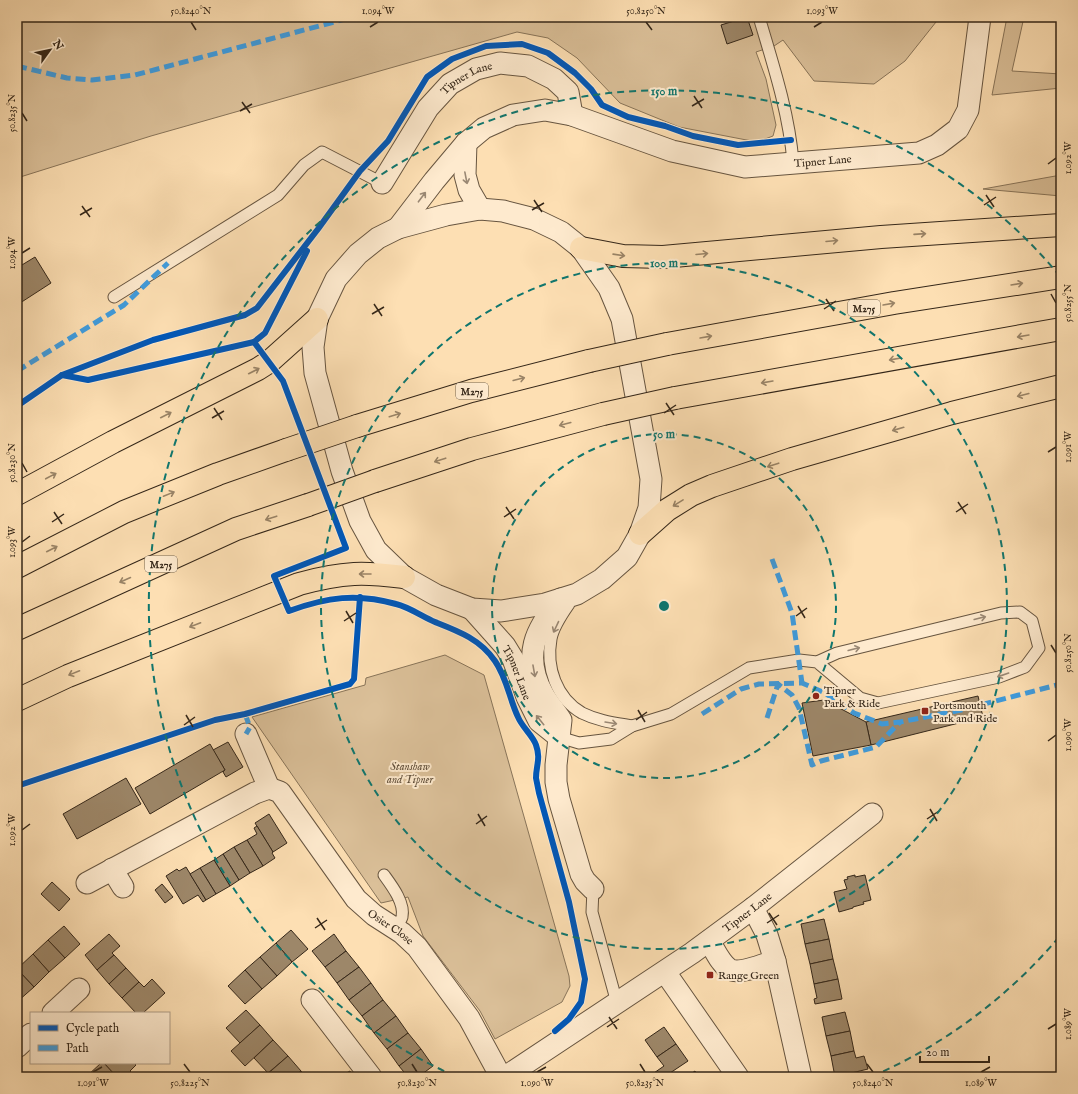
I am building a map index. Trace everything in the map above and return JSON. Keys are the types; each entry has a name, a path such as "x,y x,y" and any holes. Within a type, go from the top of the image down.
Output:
{"highway":[{"path":"581,248 623,256 663,257 881,237 1061,225"},
{"name":"M275","path":"17,567 124,512 218,474 357,426 471,391 589,361 667,344 894,303 1061,277"},
{"path":"17,494 113,442 258,369 269,362 317,319"},
{"name":"M275","path":"17,629 236,529 308,506 376,481 472,449 603,414 675,398 1061,329"},
{"path":"640,534 667,510 691,495 712,486 792,459 952,413 1061,386"},
{"path":"17,700 68,676 299,584 326,577 353,574 404,577"}],"street":[{"name":"Tipner Lane","path":"398,228 434,181 466,143 484,128 513,115 545,110 572,115 672,151 745,167 919,153 937,145 958,130 968,110 980,17"},
{"name":"Tipner Lane","path":"382,183 428,108 450,84 476,69 500,63 528,66 554,79 568,92 572,115"},
{"path":"466,143 465,175 469,190 480,210"},
{"path":"480,210 503,211 534,219 561,232 581,248 608,288 622,319 651,480 649,508 640,534 627,557 602,578 569,596 546,604 501,611 472,609 436,595 404,577 376,550 360,521 342,470 315,373 313,347 317,319 336,279 358,254 378,238 398,228 446,215 480,210"},
{"name":"Tipner Lane","path":"569,596 546,616 536,638 532,655 535,677 544,695 561,720 556,765 556,782 559,799 581,874 592,889"},
{"name":"Tipner Lane","path":"472,609 505,646 513,659 527,698 539,721 559,737"},
{"path":"87,883 255,792 269,788 246,734"},
{"name":"Osier Close","path":"269,788 280,792 356,899 374,915 402,933 417,947 469,1018 501,1077"},
{"name":"Tipner Lane","path":"505,1077 710,941 872,814"},
{"path":"112,869 123,887"},
{"path":"753,908 767,935 775,961 801,1077"},
{"path":"710,941 722,962 730,970 743,970 775,961"},
{"path":"665,972 738,1077"},
{"path":"62,1010 79,989"},
{"path":"312,1000 371,1077"},
{"path":"17,1047 30,1035"}],"lane":[{"path":"759,17 778,84 791,140 793,162"},
{"path":"114,297 278,195 304,166 322,152 382,183"},
{"path":"569,596 551,638 549,660 553,678 563,697 582,712 604,722 632,726"},
{"path":"559,737 579,744 611,739 632,726 671,714 749,668 798,660 817,662 837,653 1000,613 1020,612 1032,621 1039,648 1024,667 999,677 878,703 860,698 817,662"},
{"path":"384,876 391,885 402,907 402,918 395,928"},
{"name":"Tipner Lane","path":"592,889 592,912 617,1003"}],"green space":[{"path":"17,17 940,17 905,61 874,84 814,81 783,40 774,46 756,52 766,79 776,125 773,136 757,142 679,127 620,103 577,58 548,38 517,32 151,136 17,178"},
{"path":"1007,17 1024,17 1012,71 1061,74 1061,88 992,95"},
{"path":"1061,175 1061,196 983,189"},
{"name":"Stanshaw and Tipner","path":"445,655 484,675 569,976 570,986 562,1002 495,1039 480,1011 423,936 408,897 381,903 252,717 365,685 366,678"}],"building":[{"path":"747,17 753,35 727,44 721,25"},
{"path":"35,257 51,283 17,305 17,268"},
{"path":"978,696 983,717 871,745 866,722"},
{"path":"824,700 866,722 871,745 813,756 802,703"},
{"path":"228,742 243,767 226,777 223,772 225,770 213,750"},
{"path":"210,744 225,770 150,814 135,788"},
{"path":"126,778 141,804 77,839 63,814"},
{"path":"269,814 287,843 273,852 255,823"},
{"path":"257,826 275,858 263,866 247,840 257,834 254,828"},
{"path":"247,840 263,866 250,873 234,847"},
{"path":"234,847 250,873 239,880 223,854"},
{"path":"223,854 239,880 230,886 214,860"},
{"path":"214,860 230,886 216,894 200,868"},
{"path":"186,867 206,900 203,902 198,895 183,904 166,876 177,869 179,871"},
{"path":"200,868 216,894 206,900 190,874"},
{"path":"855,875 855,877 865,875 871,900 863,902 864,904 839,912 834,892 847,889 844,880 848,879 847,877"},
{"path":"52,882 70,899 59,911 41,894"},
{"path":"162,884 173,897 165,903 155,890"},
{"path":"824,919 829,939 805,944 801,924"},
{"path":"64,926 80,944 65,958 48,940"},
{"path":"291,930 308,949 292,962 276,943"},
{"path":"109,934 120,946 112,953 114,955 97,970 85,955"},
{"path":"334,934 346,951 325,967 312,951"},
{"path":"829,939 833,959 810,964 805,944"},
{"path":"48,940 65,958 49,972 33,954"},
{"path":"276,943 292,962 277,976 260,957"},
{"path":"346,951 359,967 337,983 325,967"},
{"path":"33,954 49,972 34,987 17,969"},
{"path":"114,955 126,968 109,984 97,970"},
{"path":"260,957 277,976 262,989 245,970"},
{"path":"833,959 838,979 814,984 810,964"},
{"path":"359,967 371,983 349,1000 337,983"},
{"path":"126,968 139,982 122,998 109,984"},
{"path":"17,969 34,987 18,1001 17,999"},
{"path":"245,970 262,989 245,1004 228,986"},
{"path":"152,979 165,993 144,1012 135,1012 122,998 139,982 144,987"},
{"path":"838,979 842,999 815,1004 814,999 817,998 814,984"},
{"path":"371,983 383,1000 362,1016 349,1000"},
{"path":"383,1000 396,1016 374,1033 362,1016"},
{"path":"246,1010 260,1025 240,1043 226,1028"},
{"path":"845,1012 850,1031 826,1036 822,1017"},
{"path":"396,1016 408,1033 387,1049 374,1033"},
{"path":"260,1025 273,1040 245,1066 231,1051"},
{"path":"664,1027 676,1044 657,1057 645,1040"},
{"path":"850,1031 854,1051 831,1056 826,1036"},
{"path":"408,1033 421,1049 399,1066 387,1049"},
{"path":"273,1040 288,1056 268,1073 254,1058"},
{"path":"676,1044 688,1061 670,1073 672,1076 670,1077 652,1077 651,1075 664,1066 657,1057"},
{"path":"421,1049 433,1066 418,1077 408,1077 399,1066"},
{"path":"854,1051 856,1058 864,1056 868,1069 835,1077 831,1056"},
{"path":"288,1056 301,1071 294,1077 264,1077"},
{"path":"100,1064 105,1064 117,1077 88,1077 87,1076"},
{"path":"105,1064 136,1065 130,1071 135,1076 117,1077"},
{"path":"301,1071 307,1077 294,1077"},
{"path":"350,1071 353,1077 339,1077"},
{"path":"695,1071 698,1077 686,1077"},
{"path":"859,1072 860,1077 835,1077"}],"marked path":[{"path":"17,66 67,78 92,80 135,75 353,17"},
{"path":"17,371 124,305 168,263"},
{"path":"772,559 792,613 802,683"},
{"path":"702,714 741,689 759,684 802,683 825,693 854,713 882,724 961,710 1061,684"},
{"path":"767,718 778,684 792,695 799,708 812,765 821,761 876,747 900,722"},
{"path":"245,714 250,727 246,734"}],"cycle path":[{"path":"17,406 62,375 153,340 245,315 257,308 318,229 360,171 388,141 427,77 452,59 486,46 522,44 548,53 575,73 591,89 602,105 628,117 665,126 693,136 738,145 791,140"},
{"path":"62,375 88,380 254,342 265,333 307,251"},
{"path":"254,342 283,381 346,548 274,576 289,611 316,602 342,598 368,598 401,605 468,637 483,647 495,661 505,681 520,721 535,742 538,754 536,778 539,793 569,902 585,979 581,1002 569,1019 555,1031"},
{"path":"17,786 215,720 245,714 350,684 354,679 360,597"}],"place":[{"name":"Tipner Park & Ride","path":"816,696"},
{"name":"Portsmouth Park and Ride","path":"925,711"},
{"name":"Range Green","path":"710,975"}]}
